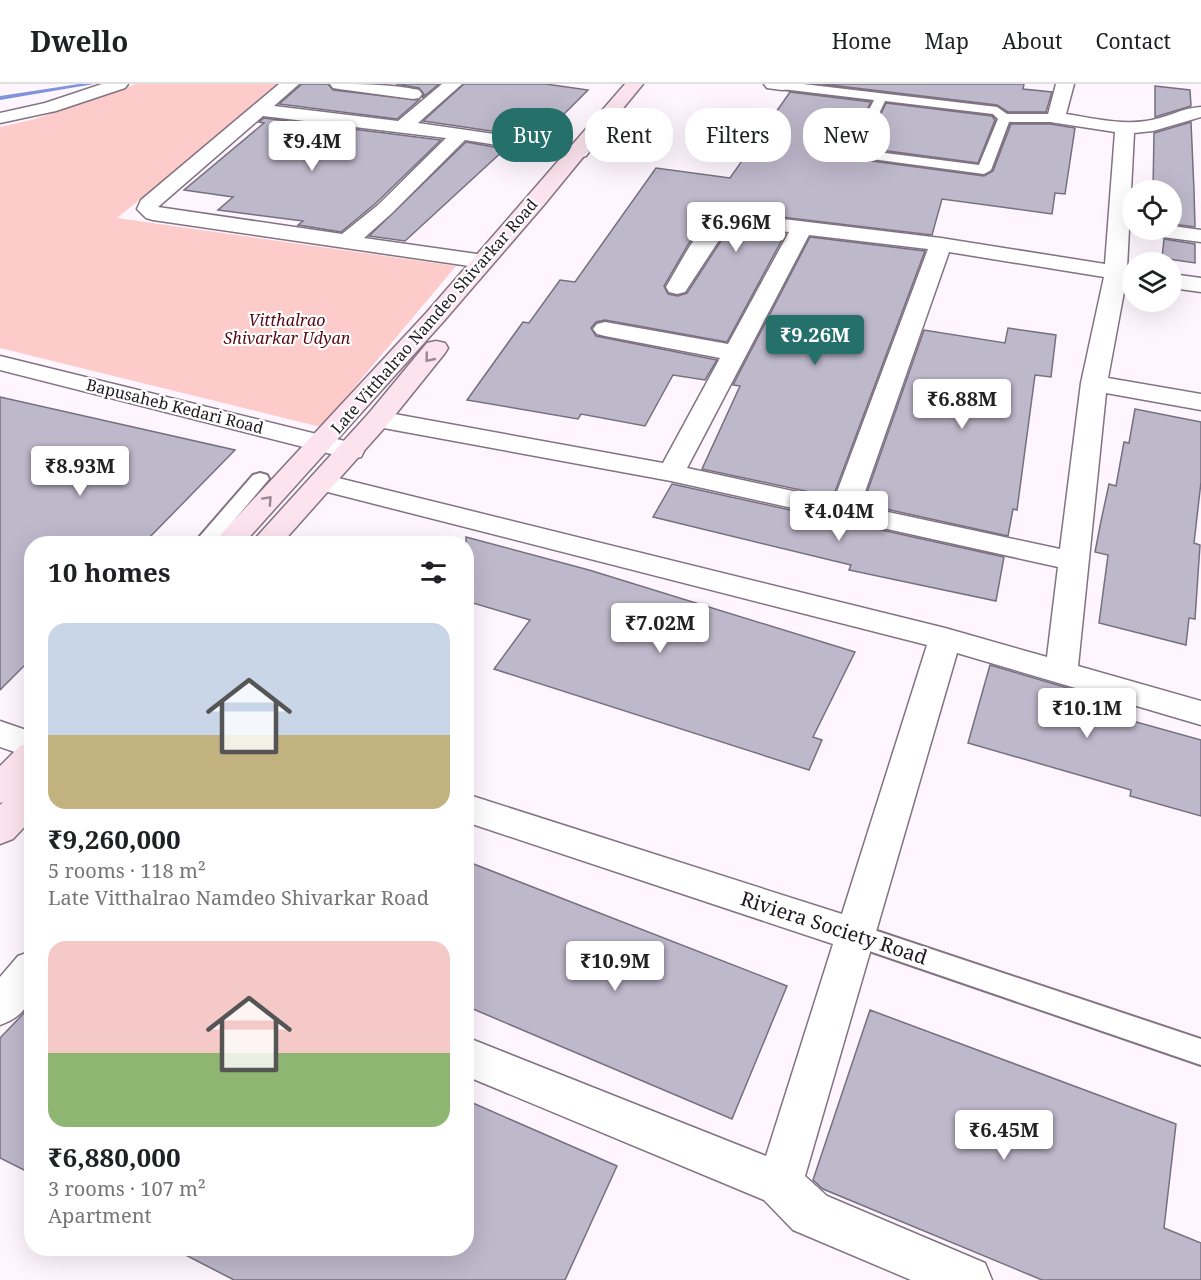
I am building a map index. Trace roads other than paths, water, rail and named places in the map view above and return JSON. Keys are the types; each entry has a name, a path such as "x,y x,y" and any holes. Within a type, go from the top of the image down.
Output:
{"main road":[{"name":"Late Vitthalrao Namdeo Shivarkar Road","path":"235,536 368,393 579,152 634,84"},
{"name":"Late Vitthalrao Namdeo Shivarkar Road","path":"272,536 378,419 651,84"},
{"path":"0,789 24,764"},
{"path":"0,829 24,804"}],"street":[{"path":"0,118 50,107 119,84"},
{"path":"290,84 148,204 147,209 153,214 483,261"},
{"path":"339,84 413,94"},
{"path":"402,127 453,84"},
{"path":"1065,84 1056,118 1125,128 1147,127 1179,116 1201,112"},
{"path":"260,110 461,134 579,152"},
{"path":"1125,128 1126,180"},
{"path":"348,240 386,209 461,134"},
{"path":"677,287 716,225 724,218 941,244 1122,274"},
{"path":"671,473 802,228"},
{"path":"1182,234 1201,236"},
{"path":"844,511 941,244"},
{"path":"1060,674 1094,383 1122,281"},
{"path":"1182,282 1201,285"},
{"path":"605,330 735,353"},
{"name":"Bapusaheb Kedari Road","path":"0,363 351,451"},
{"path":"1094,383 1201,402"},
{"path":"378,419 671,473 1073,561"},
{"path":"322,482 945,639 1201,713"},
{"path":"780,1184 945,639"},
{"path":"0,734 24,742"},
{"name":"Riviera Society Road","path":"474,811 856,935"},
{"path":"0,1007 24,978"},
{"path":"474,1059 780,1184 810,1213 968,1280"}],"lane":[{"path":"777,85 998,111 1005,118 1056,118"},
{"path":"881,97 854,153 984,170 1005,118"},
{"path":"210,536 260,479"},
{"name":"Riviera Society Road","path":"856,935 1201,1052"}],"waterway":[{"path":"0,98 91,84"}],"park label":[{"name":"Vitthalrao Shivarkar Udyan","path":"287,329"}]}
